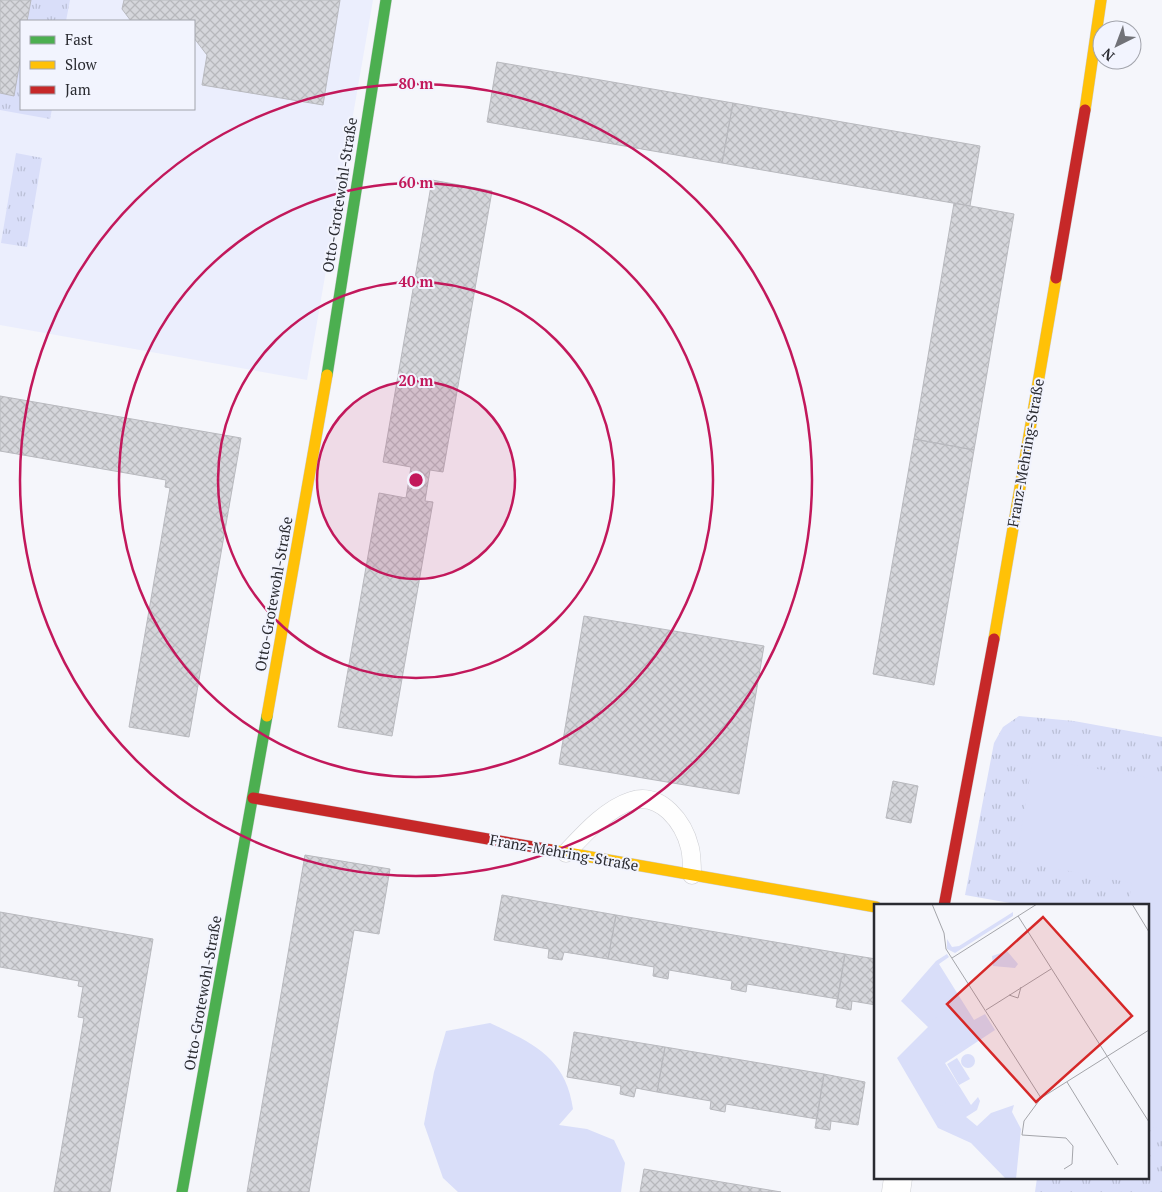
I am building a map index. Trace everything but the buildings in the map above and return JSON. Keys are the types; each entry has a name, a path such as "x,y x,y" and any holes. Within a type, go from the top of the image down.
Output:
{"street":[{"name":"Otto-Grotewohl-Straße","path":"182,1192 326,383 386,0"},
{"name":"Franz-Mehring-Straße","path":"944,904 982,707 1083,124 1101,0"},
{"name":"Franz-Mehring-Straße","path":"253,798 874,907"}],"lane":[{"path":"566,853 616,808 633,800 651,800 658,802 672,813 682,830 690,848 692,875"}],"shaded area":[{"path":"0,0 373,0 307,380 0,325"}],"green space":[{"path":"31,0 70,0 66,20 27,20"},
{"path":"20,61 20,110 52,110 50,119 0,110 0,93 14,95"},
{"path":"16,153 42,158 27,247 1,243"},
{"path":"1019,716 1074,721 1162,737 1162,1192 1035,1192 1037,1180 1150,1180 1150,904 1015,904 965,895 994,743 1003,727"},
{"path":"1033,758 1162,780 1162,1129 1150,1126 1150,904 1128,904 1132,883 1016,861"},
{"path":"490,1023 533,1046 545,1054 555,1065 569,1091 573,1109 559,1125 587,1129 614,1140 625,1163 621,1192 458,1192 443,1178 424,1124 434,1072 446,1031"}],"traffic: fast":[{"path":"327,375 386,0"},
{"path":"182,1192 267,716"}],"traffic: slow":[{"path":"1085,110 1101,0"},
{"path":"994,639 1056,278"},
{"path":"267,716 327,375"},
{"path":"551,850 874,907"}],"traffic: jam":[{"path":"1056,278 1085,110"},
{"path":"944,904 994,639"},
{"path":"253,798 551,850"}]}
